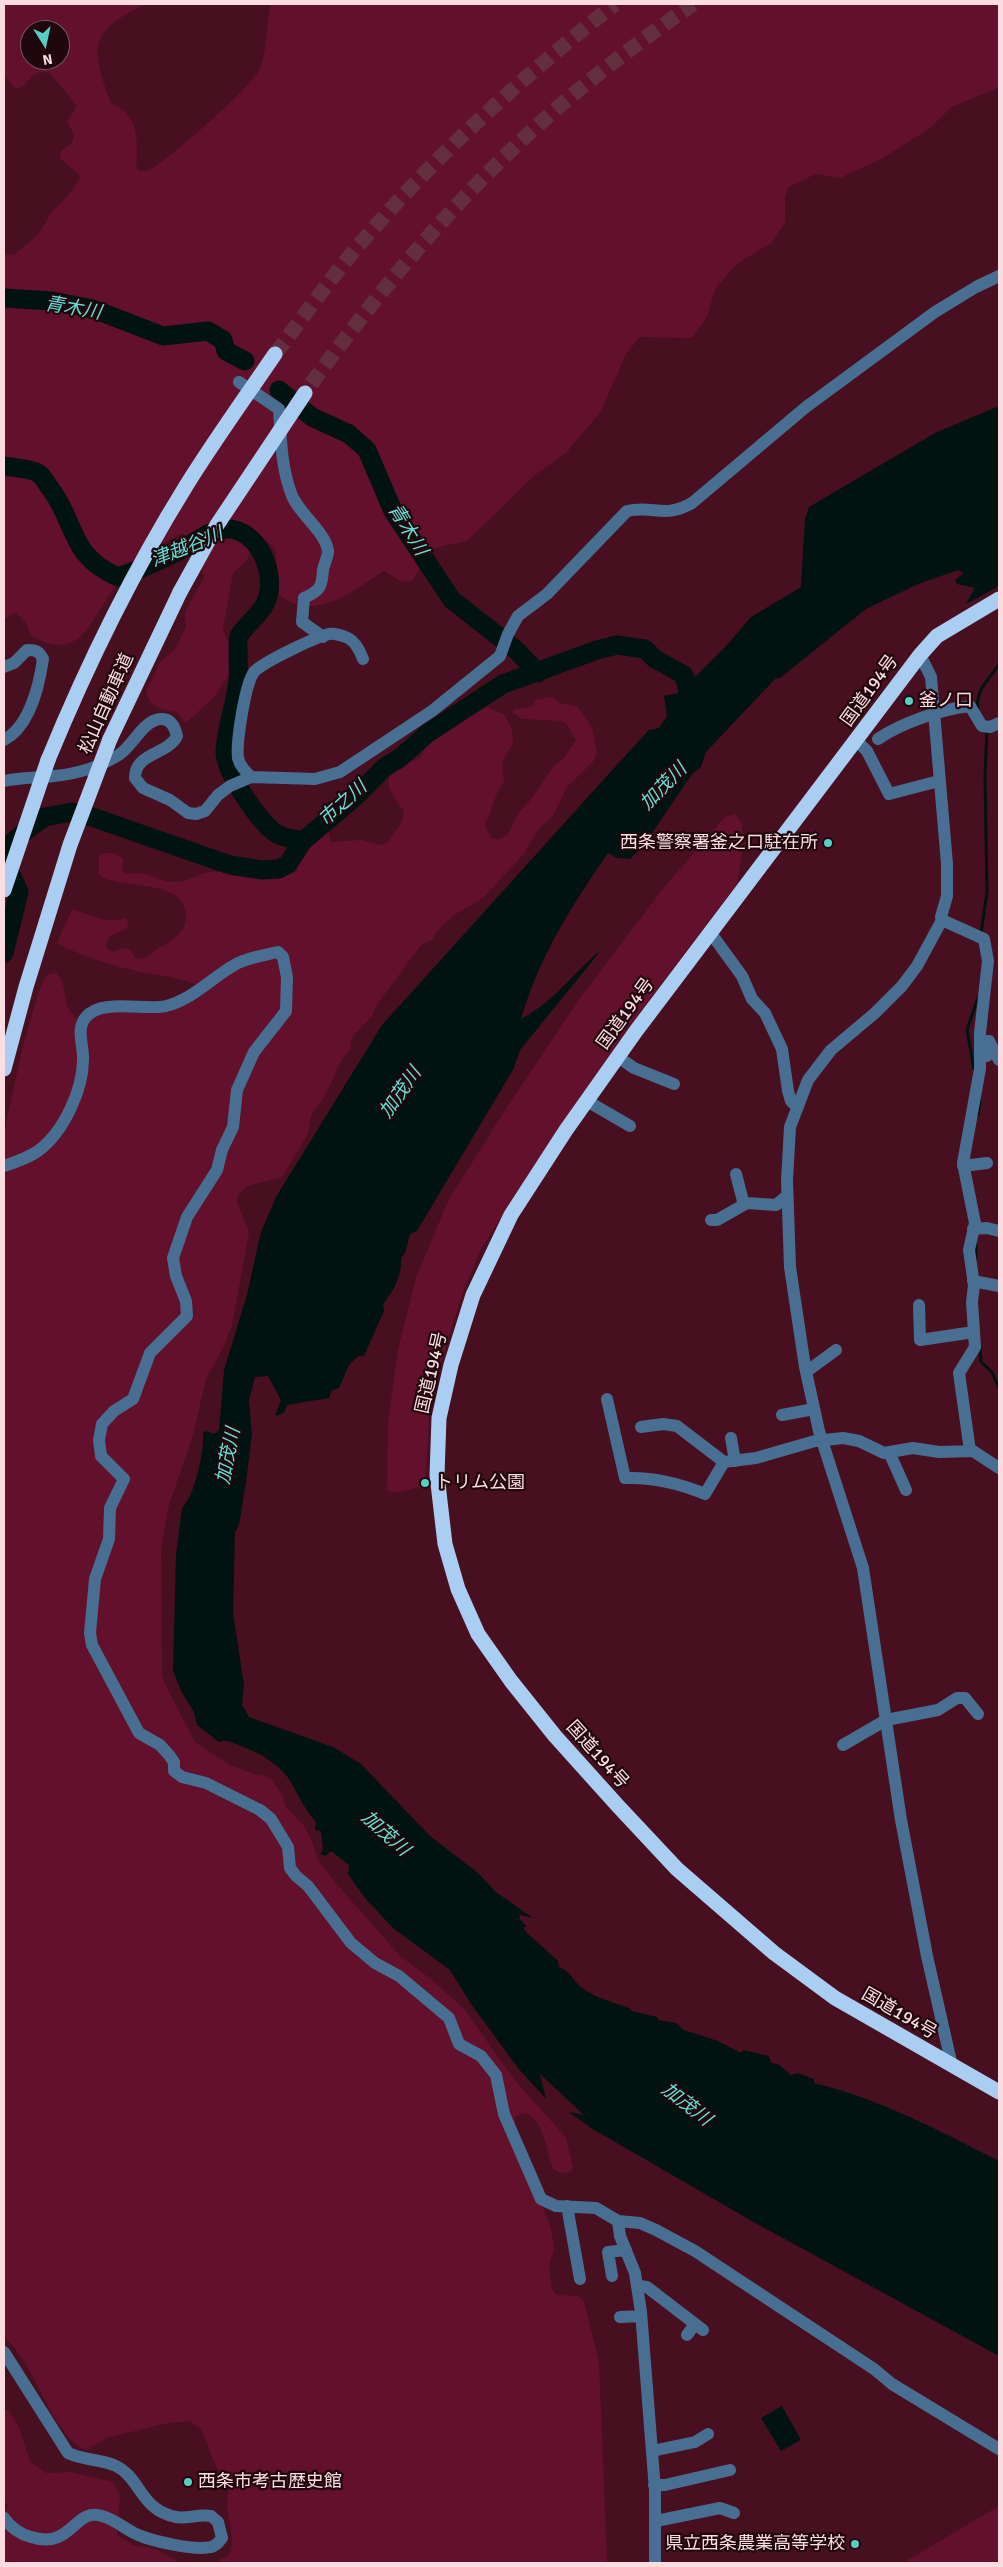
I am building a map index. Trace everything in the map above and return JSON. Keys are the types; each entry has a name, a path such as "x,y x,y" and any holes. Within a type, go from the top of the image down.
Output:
{"highway":[{"name":"松山自動車道","path":"4,890 48,760 106,631 163,525 217,440 245,386 276,354"},
{"name":"松山自動車道","path":"4,1070 26,987 70,845 110,739 180,592 217,525 308,388"},
{"name":"国道194号","path":"999,598 937,636 920,655 857,741 710,932 618,1057 511,1215 492,1250 473,1295 451,1365 439,1418 437,1475 445,1544 458,1589 478,1634 511,1681 555,1736 677,1869 774,1953 835,1998 999,2092"}],"street":[{"path":"4,780 75,772 116,757 126,751 151,722 160,719 167,720 173,724 177,736 174,744 145,758 138,765 135,778 143,788 170,800 188,813 196,814 206,811 218,795 230,786 247,779 315,778 340,772 432,711 500,656 508,634 518,616 547,594 622,514 637,509 673,512 692,503 806,407 935,312 976,287 999,276"},
{"path":"245,386 279,409 282,462 291,495 325,543 328,552 324,566 323,584 317,592 304,598 302,622 323,637"},
{"path":"247,779 238,760 238,749 243,704 248,682 254,671 276,657 330,634 348,637 357,646 363,660"},
{"path":"4,667 14,663 27,650 34,650 40,653 43,659 26,719 16,733 4,740"},
{"path":"920,655 931,677 933,716 948,864 947,896 941,917 942,920 917,966 902,986 823,1058 808,1080 797,1107 787,1143 787,1196 790,1267 806,1372 822,1440 863,1568 901,1820 927,1956 952,2066"},
{"path":"878,739 900,726 958,707 970,706 982,726 990,728 999,723"},
{"path":"857,741 867,751 889,794 939,781"},
{"path":"942,920 999,945"},
{"path":"710,932 742,976 752,999 765,1013 782,1049 788,1092 791,1101 797,1107"},
{"path":"970,1451 959,1373 975,1347 973,1281 969,1250 975,1223 963,1166 965,1141 980,1069 980,1033 988,961 984,940"},
{"path":"4,1166 38,1151 49,1141 60,1126 72,1103 83,1070 80,1032 81,1022 87,1014 129,1005 165,1007 182,1001 238,963 278,952 284,957 288,977 286,1011 254,1052 237,1090 233,1127 222,1150 216,1170 187,1217 173,1258 176,1276 186,1302 187,1316 150,1353 132,1399 114,1411 102,1424 99,1440 101,1456 124,1479 124,1485 110,1508 108,1539 95,1578 90,1633 92,1645 139,1733 160,1745 174,1762 174,1771 182,1777 206,1783 260,1810 271,1819 279,1829 288,1848 290,1868 308,1886 351,1943 375,1963 399,1976 449,2018 459,2044 481,2056 496,2075 504,2114 537,2192 548,2203 556,2206 596,2208 618,2221 640,2223 695,2251 866,2364 892,2384 945,2414 999,2449"},
{"path":"980,1069 987,1061 987,1042 989,1041 999,1060"},
{"path":"618,1057 634,1068 674,1084"},
{"path":"587,1101 630,1126"},
{"path":"963,1166 987,1164"},
{"path":"736,1174 744,1205"},
{"path":"711,1220 717,1220 744,1205 757,1202 776,1205 787,1196"},
{"path":"973,1229 987,1228 999,1231"},
{"path":"973,1281 999,1286"},
{"path":"919,1305 920,1340 974,1332"},
{"path":"806,1372 836,1350"},
{"path":"607,1399 626,1478 677,1482 705,1494 729,1462 731,1438"},
{"path":"782,1415 814,1408"},
{"path":"641,1427 663,1424 677,1426 729,1462 756,1458 822,1440 852,1439 875,1450 889,1452 913,1448 940,1452 970,1451 999,1468"},
{"path":"889,1452 906,1490"},
{"path":"843,1745 886,1720 938,1710 962,1698 965,1698 978,1714"},
{"path":"567,2206 580,2279"},
{"path":"618,2221 638,2286 652,2451 656,2521 655,2563"},
{"path":"612,2276 608,2252 626,2250"},
{"path":"638,2286 647,2287 699,2327 687,2335"},
{"path":"620,2317 641,2316"},
{"path":"4,2352 68,2453 80,2458 116,2466 125,2472 144,2498 163,2513 178,2517 211,2516 218,2522 222,2538 219,2543 211,2547 196,2548 147,2538 94,2514 84,2517 58,2539 48,2541 20,2534 4,2518"},
{"path":"652,2451 695,2442 708,2434"},
{"path":"654,2485 730,2470"},
{"path":"656,2521 720,2508 734,2513"}],"shaded area":[{"path":"4,4 146,4 127,14 104,32 99,42 98,54 104,83 111,103 125,112 133,123 136,137 138,170 145,171 159,164 190,139 227,106 254,78 260,69 264,54 270,4 999,4 999,87 952,107 930,128 883,158 840,178 816,174 788,187 785,198 785,223 771,243 738,263 715,289 707,317 692,338 640,337 626,354 601,411 567,452 535,475 467,541 430,549 413,580 402,582 384,571 333,601 307,606 293,603 279,595 276,552 266,540 252,548 247,560 233,573 223,629 232,653 230,673 215,696 186,723 176,712 161,709 150,702 146,692 160,662 175,649 186,627 185,612 204,577 193,537 180,534 136,566 120,580 91,624 83,634 73,641 62,645 48,643 30,635 26,623 16,612 4,620 4,255 15,254 38,235 52,211 66,198 81,177 60,158 61,150 70,144 73,138 72,131 67,122 77,106 50,73 37,73 16,89 4,78"},
{"path":"552,697 559,703 576,706 586,718 592,728 597,752 593,762 567,787 553,816 538,830 523,855 483,898 454,915 438,930 432,940 421,945 376,1006 372,1016 352,1037 350,1049 341,1061 326,1094 311,1116 308,1134 282,1177 247,1186 238,1195 237,1201 249,1233 232,1325 224,1346 206,1379 193,1435 168,1508 161,1548 162,1673 165,1684 195,1742 230,1765 257,1775 267,1776 272,1780 283,1796 285,1806 304,1826 312,1841 317,1858 334,1881 400,1956 431,1979 465,2010 513,2078 566,2138 573,2168 570,2172 560,2173 553,2169 544,2136 536,2121 523,2113 515,2117 515,2124 540,2186 545,2213 551,2228 554,2249 549,2267 552,2290 557,2295 578,2296 584,2302 599,2362 607,2563 214,2563 229,2555 232,2544 227,2505 229,2484 216,2467 201,2429 189,2421 169,2423 106,2438 87,2450 75,2444 64,2432 25,2364 15,2349 4,2338 4,1133 22,1050 39,990 47,975 56,973 62,980 67,1006 78,1022 98,1013 151,1010 197,985 176,978 110,964 75,952 57,943 72,909 105,920 125,918 129,923 127,928 110,936 106,943 107,948 112,952 124,948 130,949 136,959 147,958 177,936 183,928 186,915 182,902 173,894 160,889 106,879 99,874 99,856 109,853 120,857 123,859 122,871 126,873 140,873 177,882 210,872 265,878 286,876 297,871 302,850 324,826 328,830 331,842 361,840 381,845 388,842 402,822 404,811 394,797 390,787 390,770 400,764 419,759 430,740 477,708 484,706 505,715 512,729 513,744 502,764 504,781 498,791 485,825 491,839 500,839 508,834 518,814 576,740 566,723 561,721 522,719 512,712 515,709 530,707 536,700"},
{"path":"735,814 742,824 742,853 737,884 628,1028 560,1126 481,1249 463,1292 441,1363 429,1418 426,1476 420,1487 398,1492 387,1491 388,1422 398,1349 416,1278 448,1201 507,1107 580,998 666,885 725,817"},
{"path":"4,2410 9,2411 18,2425 30,2461 46,2473 69,2472 113,2482 120,2495 117,2535 133,2545 156,2549 181,2563 4,2563 4,2511 8,2507 4,2501"},
{"path":"999,2506 999,2563 903,2563"}],"water":[{"name":"加茂川","path":"999,406 999,586 966,604 975,588 957,584 955,580 964,573 958,570 918,584 866,609 780,678 775,679 706,752 701,767 692,774 646,842 639,844 637,852 630,859 617,858 608,853 558,932 537,974 521,1019 544,1004 602,949 520,1050 514,1068 417,1231 410,1234 405,1253 401,1258 400,1271 396,1282 391,1294 383,1304 384,1311 364,1356 358,1356 349,1365 339,1388 332,1390 329,1398 287,1405 284,1413 275,1416 281,1400 268,1376 255,1377 249,1400 252,1434 246,1482 239,1525 235,1532 233,1613 244,1685 242,1705 249,1717 333,1747 361,1764 430,1836 478,1873 496,1892 533,1918 520,1915 519,1918 527,1927 523,1927 526,1932 558,1961 559,1967 567,1971 581,1987 594,1995 629,2008 632,2011 657,2017 658,2020 676,2023 684,2030 718,2041 741,2053 743,2050 769,2056 771,2063 778,2064 791,2075 798,2073 814,2079 814,2083 838,2089 885,2106 999,2161 999,2356 750,2220 591,2128 569,2112 584,2115 540,2074 546,2099 518,2068 471,2004 450,1970 393,1928 365,1898 348,1874 349,1865 331,1851 325,1856 320,1854 323,1849 321,1831 315,1830 316,1822 284,1772 256,1752 230,1742 219,1742 197,1725 194,1712 181,1691 173,1670 176,1555 182,1508 191,1494 198,1473 203,1433 207,1431 214,1434 219,1430 224,1370 247,1295 261,1232 276,1197 382,1025 649,730 659,728 667,716 664,696 678,693 690,679 697,675 727,645 751,617 801,587 805,519 809,507 935,433"},
{"path":"782,2406 801,2440 781,2451 761,2418"}],"waterway":[{"name":"青木川","path":"4,298 52,301 93,309 163,336 208,331 223,340 226,351 245,361"},
{"name":"青木川","path":"279,390 312,417 349,434 367,450 393,511 452,600 516,650 538,673"},
{"name":"津越谷川","path":"4,466 30,470 40,474 59,501 75,537 90,559 118,577 166,557 207,534 219,530 237,531 248,536 256,545 263,556 267,568 269,593 265,604 239,636 238,681 225,752 237,784 262,820 277,834 303,841"},
{"name":"市之川","path":"4,953 19,892 4,859 9,845 45,817 72,812 92,817 230,865 262,870 279,869 288,864 303,841 355,797 385,767 400,758 428,733 503,684 597,650 617,645 645,649 655,659 684,675 689,696 689,708"},
{"path":"978,710 980,691 999,665"},
{"path":"981,934 987,892 985,774 987,731"},
{"path":"974,1069 967,1030 978,998"},
{"path":"978,1115 980,1100"},
{"path":"976,1244 976,1258"},
{"path":"980,1349 981,1362 992,1372 999,1388"}],"tunnel":[{"path":"275,354 354,251 424,174 517,86 615,4"},
{"path":"311,384 360,319 412,256 466,195 495,166 585,85 627,51 693,4"}],"place":[{"name":"釜ノ口","path":"909,701"},
{"name":"西条警察署釜之口駐在所","path":"828,843"},
{"name":"トリム公園","path":"425,1483"},
{"name":"西条市考古歴史館","path":"188,2482"},
{"name":"県立西条農業高等学校","path":"855,2544"}]}
